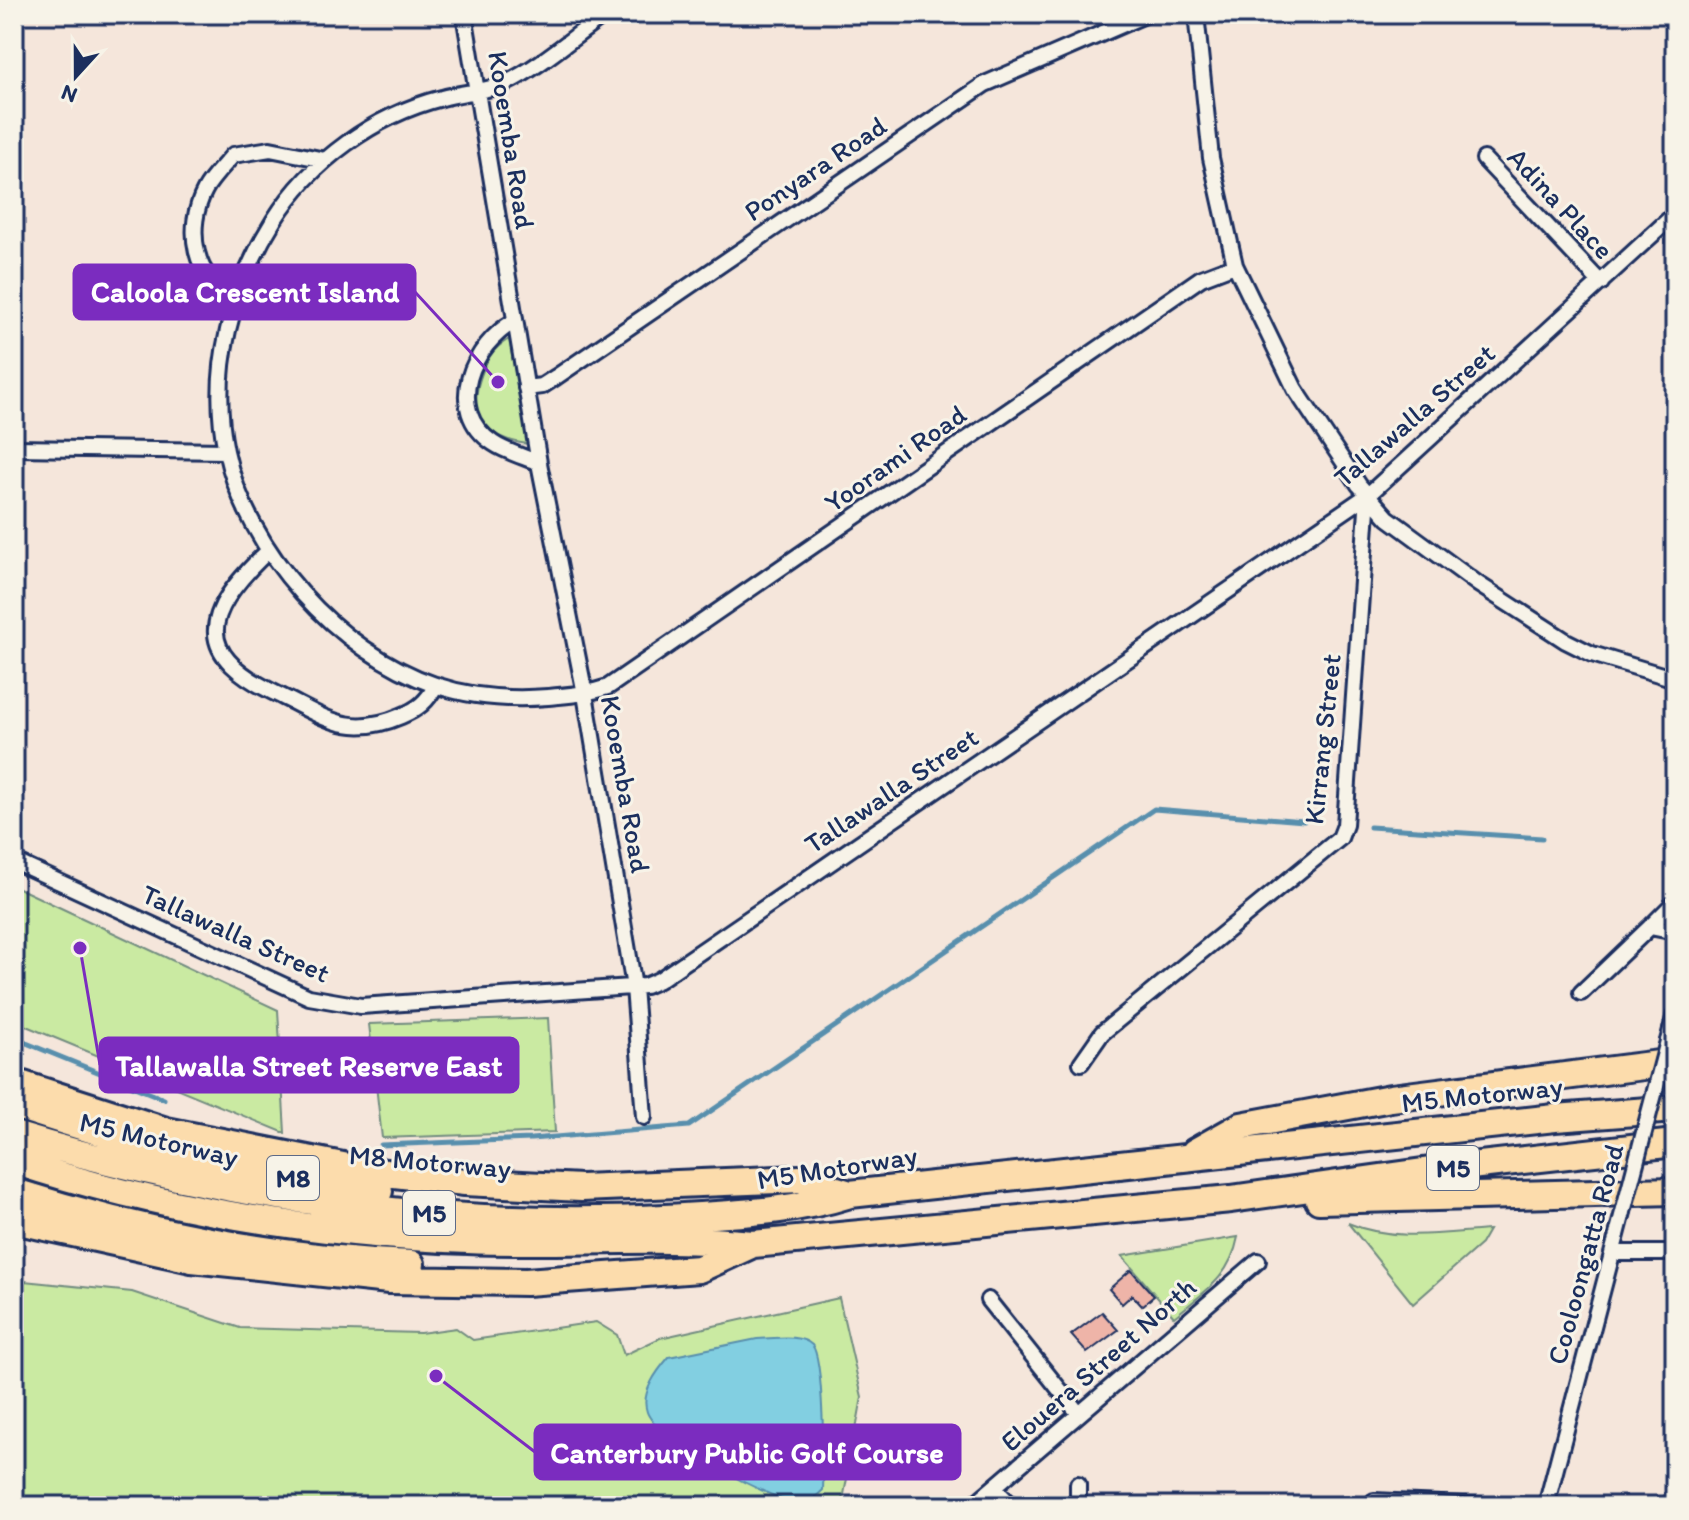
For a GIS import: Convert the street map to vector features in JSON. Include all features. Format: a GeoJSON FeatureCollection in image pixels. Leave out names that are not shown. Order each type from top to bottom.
{"type":"FeatureCollection","features":[{"type":"Feature","properties":{"kind":"highway"},"geometry":{"type":"LineString","coordinates":[[1185,1157],[1241,1126],[1672,1052]]}},
{"type":"Feature","properties":{"kind":"highway"},"geometry":{"type":"LineString","coordinates":[[14,1082],[166,1131],[368,1171],[465,1182],[581,1188],[800,1179],[850,1194]]}},
{"type":"Feature","properties":{"kind":"highway","name":"M8 Motorway"},"geometry":{"type":"LineString","coordinates":[[14,1105],[174,1153],[365,1189],[445,1198],[580,1204],[802,1190],[850,1194]]}},
{"type":"Feature","properties":{"kind":"highway","name":"M5 Motorway"},"geometry":{"type":"LineString","coordinates":[[14,1135],[110,1162],[234,1190],[487,1218],[554,1221],[717,1215],[807,1207],[850,1194],[1555,1118],[1675,1109]]}},
{"type":"Feature","properties":{"kind":"highway","name":"M5 Motorway"},"geometry":{"type":"LineString","coordinates":[[14,1161],[142,1195],[266,1220],[358,1232],[512,1242],[696,1239],[753,1244],[1231,1199],[1444,1169],[1675,1143]]}},
{"type":"Feature","properties":{"kind":"highway"},"geometry":{"type":"LineString","coordinates":[[1231,1199],[1362,1200],[1675,1191]]}},
{"type":"Feature","properties":{"kind":"highway"},"geometry":{"type":"LineString","coordinates":[[14,1192],[115,1219],[228,1242],[398,1263],[554,1266],[639,1262],[698,1258],[753,1244]]}},
{"type":"Feature","properties":{"kind":"highway"},"geometry":{"type":"LineString","coordinates":[[14,1220],[192,1259],[389,1280],[526,1282],[699,1269],[753,1244]]}},
{"type":"Feature","properties":{"kind":"street","name":"Kooemba Road"},"geometry":{"type":"LineString","coordinates":[[464,14],[539,463],[585,694],[634,987],[644,1117]]}},
{"type":"Feature","properties":{"kind":"street"},"geometry":{"type":"LineString","coordinates":[[585,694],[517,699],[436,685],[404,672],[360,645],[298,588],[267,552],[245,507],[226,451],[222,380],[226,336],[235,296],[275,217],[325,160],[402,112],[507,83],[606,14]]}},
{"type":"Feature","properties":{"kind":"street","name":"Ponyara Road"},"geometry":{"type":"LineString","coordinates":[[526,388],[542,386],[556,377],[985,84],[1147,14]]}},
{"type":"Feature","properties":{"kind":"street"},"geometry":{"type":"LineString","coordinates":[[1196,14],[1211,158],[1235,265],[1295,389],[1368,495],[1388,518],[1478,584],[1566,641],[1592,654],[1675,679]]}},
{"type":"Feature","properties":{"kind":"street"},"geometry":{"type":"LineString","coordinates":[[235,296],[220,291],[203,272],[192,233],[205,190],[233,155],[270,149],[325,160]]}},
{"type":"Feature","properties":{"kind":"street","name":"Adina Place"},"geometry":{"type":"LineString","coordinates":[[1484,159],[1601,283]]}},
{"type":"Feature","properties":{"kind":"street","name":"Tallawalla Street"},"geometry":{"type":"LineString","coordinates":[[14,861],[280,984],[335,1004],[361,1006],[634,987],[659,980],[1368,495],[1675,214]]}},
{"type":"Feature","properties":{"kind":"street","name":"Yoorami Road"},"geometry":{"type":"LineString","coordinates":[[585,694],[608,687],[1201,278],[1235,265]]}},
{"type":"Feature","properties":{"kind":"street"},"geometry":{"type":"LineString","coordinates":[[515,321],[496,332],[477,356],[466,389],[469,415],[492,443],[539,463]]}},
{"type":"Feature","properties":{"kind":"street"},"geometry":{"type":"LineString","coordinates":[[14,448],[226,451]]}},
{"type":"Feature","properties":{"kind":"street","name":"Kirrang Street"},"geometry":{"type":"LineString","coordinates":[[1081,1063],[1102,1033],[1340,838],[1345,825],[1368,495]]}},
{"type":"Feature","properties":{"kind":"street"},"geometry":{"type":"LineString","coordinates":[[267,552],[224,597],[218,615],[215,638],[225,662],[247,681],[341,725],[363,728],[411,712],[428,701],[436,685]]}},
{"type":"Feature","properties":{"kind":"street"},"geometry":{"type":"LineString","coordinates":[[1581,993],[1675,902]]}},
{"type":"Feature","properties":{"kind":"street"},"geometry":{"type":"LineString","coordinates":[[1650,927],[1675,932]]}},
{"type":"Feature","properties":{"kind":"street","name":"Cooloongatta Road"},"geometry":{"type":"LineString","coordinates":[[1546,1506],[1623,1212],[1672,1052],[1675,1014]]}},
{"type":"Feature","properties":{"kind":"street"},"geometry":{"type":"LineString","coordinates":[[1613,1253],[1675,1253]]}},
{"type":"Feature","properties":{"kind":"street","name":"Elouera Street North"},"geometry":{"type":"LineString","coordinates":[[972,1506],[1258,1261]]}},
{"type":"Feature","properties":{"kind":"street"},"geometry":{"type":"LineString","coordinates":[[988,1300],[1079,1414]]}},
{"type":"Feature","properties":{"kind":"street"},"geometry":{"type":"LineString","coordinates":[[1078,1484],[1078,1506]]}},
{"type":"Feature","properties":{"kind":"street"},"geometry":{"type":"LineString","coordinates":[[994,1488],[1012,1506]]}},
{"type":"Feature","properties":{"kind":"street"},"geometry":{"type":"LineString","coordinates":[[1374,1501],[1485,1506]]}},
{"type":"Feature","properties":{"kind":"green space"},"geometry":{"type":"Polygon","coordinates":[[[509,339],[528,444],[492,432],[479,416],[477,405],[480,379],[487,361],[509,339]]]}},
{"type":"Feature","properties":{"kind":"green space"},"geometry":{"type":"Polygon","coordinates":[[[14,886],[278,1010],[285,1133],[14,1021],[14,886]]]}},
{"type":"Feature","properties":{"kind":"green space"},"geometry":{"type":"Polygon","coordinates":[[[548,1018],[555,1132],[382,1138],[369,1024],[548,1018]]]}},
{"type":"Feature","properties":{"kind":"green space"},"geometry":{"type":"Polygon","coordinates":[[[1348,1223],[1382,1233],[1400,1234],[1489,1230],[1481,1244],[1413,1304],[1348,1223]]]}},
{"type":"Feature","properties":{"kind":"green space"},"geometry":{"type":"Polygon","coordinates":[[[1238,1237],[1222,1274],[1174,1317],[1122,1256],[1238,1237]]]}},
{"type":"Feature","properties":{"kind":"green space"},"geometry":{"type":"Polygon","coordinates":[[[14,1280],[132,1292],[240,1328],[420,1333],[456,1328],[473,1340],[596,1322],[617,1335],[624,1355],[660,1338],[839,1298],[862,1397],[843,1500],[847,1506],[14,1506],[14,1280]]]}},
{"type":"Feature","properties":{"kind":"water"},"geometry":{"type":"Polygon","coordinates":[[[757,1339],[800,1339],[812,1345],[816,1354],[822,1414],[823,1490],[806,1506],[770,1494],[719,1469],[672,1438],[655,1424],[647,1412],[648,1390],[669,1357],[757,1339]]]}},
{"type":"Feature","properties":{"kind":"building"},"geometry":{"type":"Polygon","coordinates":[[[1131,1270],[1154,1296],[1142,1306],[1132,1295],[1122,1304],[1109,1289],[1131,1270]]]}},
{"type":"Feature","properties":{"kind":"building"},"geometry":{"type":"Polygon","coordinates":[[[1102,1312],[1118,1330],[1087,1353],[1071,1335],[1102,1312]]]}},
{"type":"Feature","properties":{"kind":"waterway"},"geometry":{"type":"LineString","coordinates":[[381,1145],[531,1139],[689,1126],[1154,809],[1304,821]]}},
{"type":"Feature","properties":{"kind":"waterway"},"geometry":{"type":"LineString","coordinates":[[1370,827],[1542,838]]}},
{"type":"Feature","properties":{"kind":"waterway"},"geometry":{"type":"LineString","coordinates":[[14,1038],[164,1099]]}},
{"type":"Feature","properties":{"kind":"place","name":"Caloola Crescent Island"},"geometry":{"type":"Point","coordinates":[498,382]}},
{"type":"Feature","properties":{"kind":"place","name":"Tallawalla Street Reserve East"},"geometry":{"type":"Point","coordinates":[80,948]}},
{"type":"Feature","properties":{"kind":"place","name":"Canterbury Public Golf Course"},"geometry":{"type":"Point","coordinates":[436,1376]}}]}
